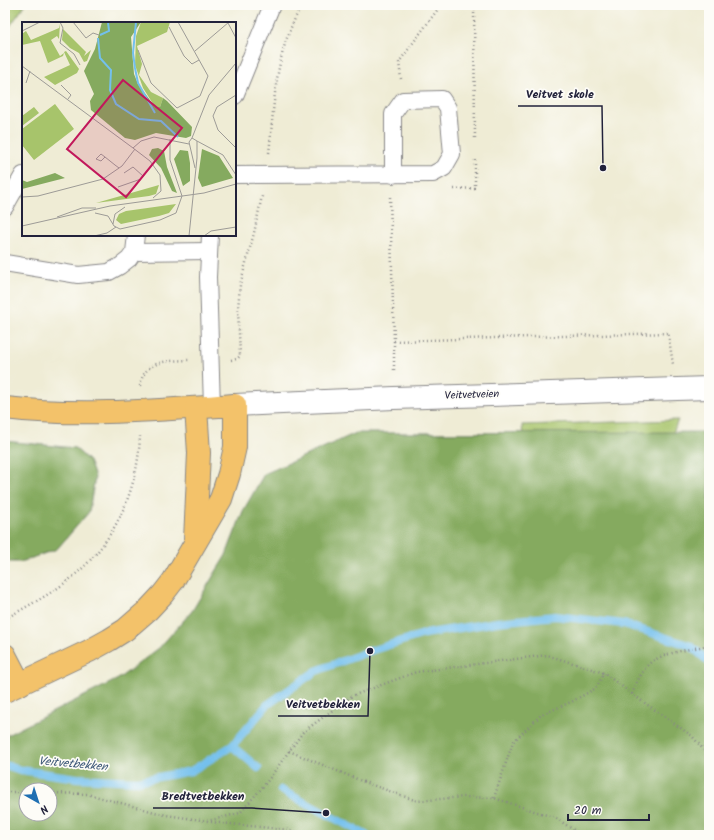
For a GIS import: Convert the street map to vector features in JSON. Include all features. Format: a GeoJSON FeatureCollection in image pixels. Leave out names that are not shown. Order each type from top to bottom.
{"type":"FeatureCollection","features":[{"type":"Feature","properties":{"kind":"highway"},"geometry":{"type":"LineString","coordinates":[[5,408],[73,413],[235,405],[235,447],[221,500],[184,564],[170,585],[148,610],[125,630],[89,651],[13,687],[5,655]]}},
{"type":"Feature","properties":{"kind":"highway"},"geometry":{"type":"LineString","coordinates":[[195,543],[199,453],[204,407]]}},
{"type":"Feature","properties":{"kind":"street","name":"Veitvetveien"},"geometry":{"type":"LineString","coordinates":[[235,405],[709,388]]}},
{"type":"Feature","properties":{"kind":"lane"},"geometry":{"type":"LineString","coordinates":[[236,94],[272,5]]}},
{"type":"Feature","properties":{"kind":"lane"},"geometry":{"type":"LineString","coordinates":[[236,175],[433,174],[444,168],[452,154],[448,108],[442,99],[404,100],[393,114],[393,174]]}},
{"type":"Feature","properties":{"kind":"lane"},"geometry":{"type":"LineString","coordinates":[[5,207],[22,177]]}},
{"type":"Feature","properties":{"kind":"lane"},"geometry":{"type":"LineString","coordinates":[[5,264],[78,275],[109,272],[129,259],[134,252],[136,236]]}},
{"type":"Feature","properties":{"kind":"lane"},"geometry":{"type":"LineString","coordinates":[[204,407],[210,236]]}},
{"type":"Feature","properties":{"kind":"lane"},"geometry":{"type":"LineString","coordinates":[[134,252],[209,251]]}},
{"type":"Feature","properties":{"kind":"path"},"geometry":{"type":"LineString","coordinates":[[404,100],[399,62],[441,5]]}},
{"type":"Feature","properties":{"kind":"path"},"geometry":{"type":"LineString","coordinates":[[474,5],[475,148]]}},
{"type":"Feature","properties":{"kind":"path"},"geometry":{"type":"LineString","coordinates":[[452,189],[475,188],[475,156]]}},
{"type":"Feature","properties":{"kind":"path"},"geometry":{"type":"LineString","coordinates":[[390,192],[394,376]]}},
{"type":"Feature","properties":{"kind":"path"},"geometry":{"type":"LineString","coordinates":[[394,341],[668,334],[673,364]]}},
{"type":"Feature","properties":{"kind":"path"},"geometry":{"type":"LineString","coordinates":[[139,389],[144,373],[152,366],[161,362],[190,360]]}},
{"type":"Feature","properties":{"kind":"path"},"geometry":{"type":"LineString","coordinates":[[5,619],[47,596],[71,579],[90,560],[110,534],[123,510],[133,482],[139,453],[140,430]]}},
{"type":"Feature","properties":{"kind":"path"},"geometry":{"type":"LineString","coordinates":[[632,694],[647,666],[657,657],[708,646]]}},
{"type":"Feature","properties":{"kind":"path"},"geometry":{"type":"LineString","coordinates":[[208,821],[240,813],[266,783],[303,732],[352,696],[416,672],[547,654],[604,673],[692,736],[709,756]]}},
{"type":"Feature","properties":{"kind":"path"},"geometry":{"type":"LineString","coordinates":[[494,798],[513,742],[540,715],[573,701],[596,688],[604,673]]}},
{"type":"Feature","properties":{"kind":"path"},"geometry":{"type":"LineString","coordinates":[[288,751],[364,782],[417,801],[464,797],[494,798],[556,818],[581,835]]}},
{"type":"Feature","properties":{"kind":"path"},"geometry":{"type":"LineString","coordinates":[[5,792],[18,792]]}},
{"type":"Feature","properties":{"kind":"path"},"geometry":{"type":"LineString","coordinates":[[58,793],[87,794],[166,814],[208,821],[289,830],[308,835]]}},
{"type":"Feature","properties":{"kind":"green space"},"geometry":{"type":"Polygon","coordinates":[[[5,5],[25,5],[5,33],[5,5]]]}},
{"type":"Feature","properties":{"kind":"green space"},"geometry":{"type":"Polygon","coordinates":[[[678,420],[670,441],[525,465],[522,425],[678,420]]]}},
{"type":"Feature","properties":{"kind":"green space"},"geometry":{"type":"Polygon","coordinates":[[[709,432],[709,835],[329,835],[313,833],[311,835],[5,835],[5,736],[118,679],[159,648],[192,611],[226,555],[243,511],[264,474],[356,433],[709,432]]]}},
{"type":"Feature","properties":{"kind":"green space"},"geometry":{"type":"Polygon","coordinates":[[[5,441],[75,448],[89,461],[95,477],[89,512],[57,549],[21,562],[5,562],[5,441]]]}},
{"type":"Feature","properties":{"kind":"waterway","name":"Veitvetbekken"},"geometry":{"type":"LineString","coordinates":[[5,765],[20,770],[77,778],[137,781],[191,771],[232,746],[267,705],[316,671],[370,651],[424,634],[497,622],[555,616],[624,624],[691,646],[709,662]]}},
{"type":"Feature","properties":{"kind":"waterway"},"geometry":{"type":"LineString","coordinates":[[232,746],[258,768]]}},
{"type":"Feature","properties":{"kind":"waterway"},"geometry":{"type":"LineString","coordinates":[[281,790],[366,835]]}},
{"type":"Feature","properties":{"kind":"place","name":"Veitvet skole"},"geometry":{"type":"Point","coordinates":[603,168]}},
{"type":"Feature","properties":{"kind":"place","name":"Veitvetbekken"},"geometry":{"type":"Point","coordinates":[370,651]}},
{"type":"Feature","properties":{"kind":"place","name":"Bredtvetbekken"},"geometry":{"type":"Point","coordinates":[326,813]}}]}
